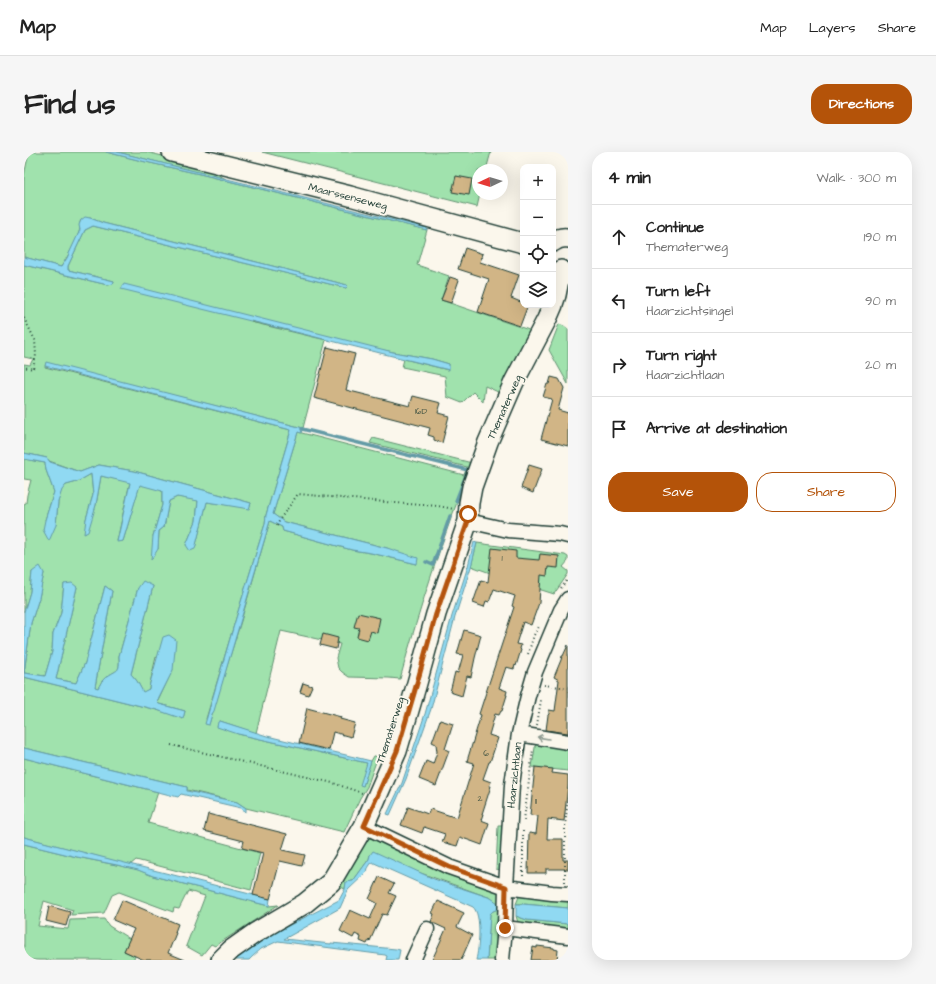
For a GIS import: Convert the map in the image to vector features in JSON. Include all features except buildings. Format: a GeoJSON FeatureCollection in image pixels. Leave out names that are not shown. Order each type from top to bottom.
{"type":"FeatureCollection","features":[{"type":"Feature","properties":{"kind":"street","name":"Maarssenseweg"},"geometry":{"type":"LineString","coordinates":[[172,152],[350,196],[520,242]]}},
{"type":"Feature","properties":{"kind":"street"},"geometry":{"type":"LineString","coordinates":[[556,240],[563,237],[568,238]]}},
{"type":"Feature","properties":{"kind":"street","name":"Thematerweg"},"geometry":{"type":"LineString","coordinates":[[556,294],[561,269]]}},
{"type":"Feature","properties":{"kind":"street","name":"Thematerweg"},"geometry":{"type":"LineString","coordinates":[[221,960],[231,950],[255,933],[304,904],[331,882],[364,826],[397,751],[436,614],[468,517],[472,487],[488,442],[514,382],[551,308]]}},
{"type":"Feature","properties":{"kind":"street"},"geometry":{"type":"LineString","coordinates":[[468,517],[508,530],[568,536]]}},
{"type":"Feature","properties":{"kind":"street","name":"Haarzichtlaan"},"geometry":{"type":"LineString","coordinates":[[502,960],[512,785],[519,734],[534,672],[560,610],[568,599]]}},
{"type":"Feature","properties":{"kind":"street"},"geometry":{"type":"LineString","coordinates":[[519,734],[568,742]]}},
{"type":"Feature","properties":{"kind":"street"},"geometry":{"type":"LineString","coordinates":[[364,826],[449,867],[506,887],[566,894]]}},
{"type":"Feature","properties":{"kind":"street"},"geometry":{"type":"LineString","coordinates":[[505,928],[568,936]]}},
{"type":"Feature","properties":{"kind":"street"},"geometry":{"type":"LineString","coordinates":[[414,960],[427,929]]}},
{"type":"Feature","properties":{"kind":"path"},"geometry":{"type":"LineString","coordinates":[[24,318],[35,340],[36,355],[33,369],[24,367]]}},
{"type":"Feature","properties":{"kind":"path"},"geometry":{"type":"LineString","coordinates":[[277,526],[280,519],[298,494],[438,506],[458,510],[468,517]]}},
{"type":"Feature","properties":{"kind":"path"},"geometry":{"type":"LineString","coordinates":[[531,683],[568,688]]}},
{"type":"Feature","properties":{"kind":"path"},"geometry":{"type":"LineString","coordinates":[[524,822],[534,736],[542,700]]}},
{"type":"Feature","properties":{"kind":"path"},"geometry":{"type":"LineString","coordinates":[[171,745],[333,783],[367,794]]}},
{"type":"Feature","properties":{"kind":"path"},"geometry":{"type":"LineString","coordinates":[[566,894],[565,827],[568,799]]}},
{"type":"Feature","properties":{"kind":"path"},"geometry":{"type":"LineString","coordinates":[[523,830],[523,889]]}},
{"type":"Feature","properties":{"kind":"green space"},"geometry":{"type":"Polygon","coordinates":[[[29,152],[106,152],[427,230],[417,265],[449,276],[441,300],[532,331],[540,308],[545,312],[497,406],[494,404],[498,392],[485,386],[483,402],[473,392],[462,403],[447,397],[445,376],[402,367],[404,359],[448,370],[449,364],[432,359],[251,322],[326,340],[303,428],[46,363],[45,367],[291,430],[266,515],[265,524],[206,719],[209,724],[270,521],[282,527],[283,531],[352,550],[417,564],[387,548],[284,522],[273,514],[298,432],[464,475],[467,467],[370,443],[373,438],[472,463],[433,570],[400,679],[349,677],[338,668],[336,658],[340,644],[281,631],[256,733],[220,721],[238,734],[367,763],[363,786],[371,761],[374,756],[378,756],[367,787],[360,798],[344,832],[246,808],[237,802],[187,790],[187,787],[24,748],[24,677],[157,710],[183,718],[185,711],[157,703],[173,669],[156,657],[149,689],[143,693],[137,681],[131,674],[153,586],[138,588],[119,656],[119,666],[117,670],[102,681],[98,688],[95,687],[112,591],[105,586],[85,663],[76,683],[56,679],[77,587],[64,584],[61,613],[53,634],[52,652],[45,676],[24,673],[31,623],[39,598],[44,573],[32,572],[30,592],[24,612],[24,504],[26,503],[31,480],[24,479],[24,459],[45,463],[54,492],[45,520],[56,525],[58,502],[61,490],[66,485],[77,482],[91,474],[93,495],[86,519],[85,534],[96,505],[101,476],[130,482],[117,541],[123,541],[140,484],[162,490],[162,505],[153,536],[158,549],[159,531],[164,527],[169,501],[177,497],[198,500],[196,521],[186,545],[195,548],[207,502],[249,508],[251,503],[134,471],[99,465],[80,472],[49,461],[47,458],[24,453],[24,364],[30,365],[33,359],[24,357],[24,265],[108,285],[113,284],[114,281],[68,270],[68,266],[85,230],[93,226],[346,288],[348,286],[103,223],[90,218],[81,220],[80,230],[61,267],[24,257],[24,176],[29,152]]]}},
{"type":"Feature","properties":{"kind":"green space"},"geometry":{"type":"Polygon","coordinates":[[[117,152],[146,152],[200,165],[226,179],[117,152]]]}},
{"type":"Feature","properties":{"kind":"green space"},"geometry":{"type":"Polygon","coordinates":[[[262,152],[491,152],[488,164],[472,164],[472,200],[479,200],[477,207],[262,152]]]}},
{"type":"Feature","properties":{"kind":"green space"},"geometry":{"type":"Polygon","coordinates":[[[559,324],[568,329],[568,384],[549,350],[559,324]]]}},
{"type":"Feature","properties":{"kind":"green space"},"geometry":{"type":"Polygon","coordinates":[[[477,543],[565,555],[568,557],[568,561],[563,567],[568,571],[568,574],[554,594],[504,578],[471,566],[477,543]]]}},
{"type":"Feature","properties":{"kind":"green space"},"geometry":{"type":"Polygon","coordinates":[[[536,741],[568,746],[568,771],[532,767],[536,741]]]}},
{"type":"Feature","properties":{"kind":"green space"},"geometry":{"type":"Polygon","coordinates":[[[24,758],[158,792],[148,823],[260,853],[251,890],[136,860],[130,865],[24,837],[24,758]]]}},
{"type":"Feature","properties":{"kind":"green space"},"geometry":{"type":"Polygon","coordinates":[[[498,826],[503,826],[501,870],[496,869],[498,826]]]}},
{"type":"Feature","properties":{"kind":"green space"},"geometry":{"type":"Polygon","coordinates":[[[368,838],[378,839],[401,852],[446,872],[499,890],[500,900],[496,960],[487,960],[490,914],[498,909],[491,898],[370,855],[369,859],[353,881],[346,882],[345,889],[334,884],[368,838]]]}},
{"type":"Feature","properties":{"kind":"green space"},"geometry":{"type":"Polygon","coordinates":[[[24,844],[136,869],[153,876],[269,906],[278,905],[215,946],[211,944],[202,955],[186,946],[205,896],[188,891],[179,909],[174,908],[173,912],[119,892],[112,895],[104,913],[71,915],[73,910],[44,901],[38,926],[68,929],[70,920],[104,919],[109,926],[130,939],[124,951],[135,956],[133,960],[24,960],[24,844]]]}},
{"type":"Feature","properties":{"kind":"green space"},"geometry":{"type":"Polygon","coordinates":[[[520,894],[568,900],[568,908],[516,904],[520,894]]]}},
{"type":"Feature","properties":{"kind":"green space"},"geometry":{"type":"Polygon","coordinates":[[[516,916],[527,920],[568,924],[568,933],[519,926],[516,916]]]}},
{"type":"Feature","properties":{"kind":"water"},"geometry":{"type":"Polygon","coordinates":[[[106,152],[117,152],[427,228],[427,230],[204,175],[106,152]]]}},
{"type":"Feature","properties":{"kind":"water"},"geometry":{"type":"Polygon","coordinates":[[[85,217],[103,223],[348,286],[346,288],[93,226],[85,230],[68,266],[68,270],[114,281],[113,284],[108,285],[24,265],[24,257],[61,267],[67,258],[80,230],[79,225],[81,220],[85,217]]]}},
{"type":"Feature","properties":{"kind":"water"},"geometry":{"type":"Polygon","coordinates":[[[124,284],[393,352],[432,359],[449,364],[449,370],[121,289],[124,284]]]}},
{"type":"Feature","properties":{"kind":"water"},"geometry":{"type":"Polygon","coordinates":[[[46,362],[303,428],[301,433],[298,432],[273,514],[284,522],[387,548],[418,558],[417,564],[352,550],[283,531],[282,527],[270,521],[214,711],[209,725],[205,724],[265,524],[266,515],[291,430],[45,366],[46,362]]]}},
{"type":"Feature","properties":{"kind":"water"},"geometry":{"type":"Polygon","coordinates":[[[24,453],[47,458],[50,462],[80,472],[99,465],[134,471],[251,503],[249,509],[207,502],[195,549],[190,551],[186,545],[196,521],[198,501],[177,497],[169,501],[164,527],[159,531],[158,549],[151,560],[153,536],[162,505],[162,491],[140,485],[123,541],[117,542],[130,483],[101,476],[96,505],[88,532],[84,534],[86,519],[93,495],[91,474],[77,482],[66,485],[62,490],[58,502],[56,525],[49,541],[43,530],[54,492],[45,463],[24,459],[24,453]]]}},
{"type":"Feature","properties":{"kind":"water"},"geometry":{"type":"Polygon","coordinates":[[[474,542],[477,543],[471,567],[455,617],[431,709],[406,779],[390,815],[387,814],[402,783],[425,714],[474,542]]]}},
{"type":"Feature","properties":{"kind":"water"},"geometry":{"type":"Polygon","coordinates":[[[40,566],[44,573],[39,598],[31,623],[24,673],[24,612],[30,592],[32,572],[40,566]]]}},
{"type":"Feature","properties":{"kind":"water"},"geometry":{"type":"Polygon","coordinates":[[[143,581],[153,586],[131,674],[143,692],[149,689],[163,637],[169,635],[176,640],[173,670],[157,702],[159,704],[185,711],[183,719],[157,710],[24,677],[24,673],[45,676],[52,652],[53,634],[61,613],[64,584],[72,583],[77,587],[56,679],[76,683],[85,663],[105,586],[112,591],[95,687],[98,688],[102,681],[117,670],[119,666],[119,656],[138,588],[143,581]]]}},
{"type":"Feature","properties":{"kind":"water"},"geometry":{"type":"Polygon","coordinates":[[[220,721],[267,736],[371,761],[363,786],[360,785],[367,763],[238,734],[217,727],[218,722],[220,721]]]}},
{"type":"Feature","properties":{"kind":"water"},"geometry":{"type":"Polygon","coordinates":[[[24,748],[187,787],[187,791],[237,802],[246,808],[246,812],[241,808],[181,794],[178,797],[24,758],[24,748]]]}},
{"type":"Feature","properties":{"kind":"water"},"geometry":{"type":"Polygon","coordinates":[[[24,837],[270,899],[269,906],[153,876],[138,870],[24,844],[24,837]]]}},
{"type":"Feature","properties":{"kind":"water"},"geometry":{"type":"Polygon","coordinates":[[[373,851],[434,879],[491,898],[498,903],[498,909],[490,914],[487,960],[476,960],[479,940],[479,924],[476,911],[473,907],[372,862],[367,872],[348,890],[340,908],[284,939],[396,949],[400,950],[398,960],[386,960],[387,956],[385,955],[278,941],[261,949],[249,960],[235,960],[255,943],[339,900],[345,889],[346,882],[353,881],[373,851]]]}},
{"type":"Feature","properties":{"kind":"water"},"geometry":{"type":"Polygon","coordinates":[[[516,904],[568,908],[568,924],[527,920],[516,916],[516,904]]]}},
{"type":"Feature","properties":{"kind":"waterway"},"geometry":{"type":"LineString","coordinates":[[302,429],[468,470],[456,501]]}},
{"type":"Feature","properties":{"kind":"waterway"},"geometry":{"type":"LineString","coordinates":[[426,562],[433,565],[450,516]]}},
{"type":"Feature","properties":{"kind":"route"},"geometry":{"type":"LineString","coordinates":[[468,514],[468,521],[436,614],[397,751],[364,826],[449,867],[506,887],[505,928]]}}]}
